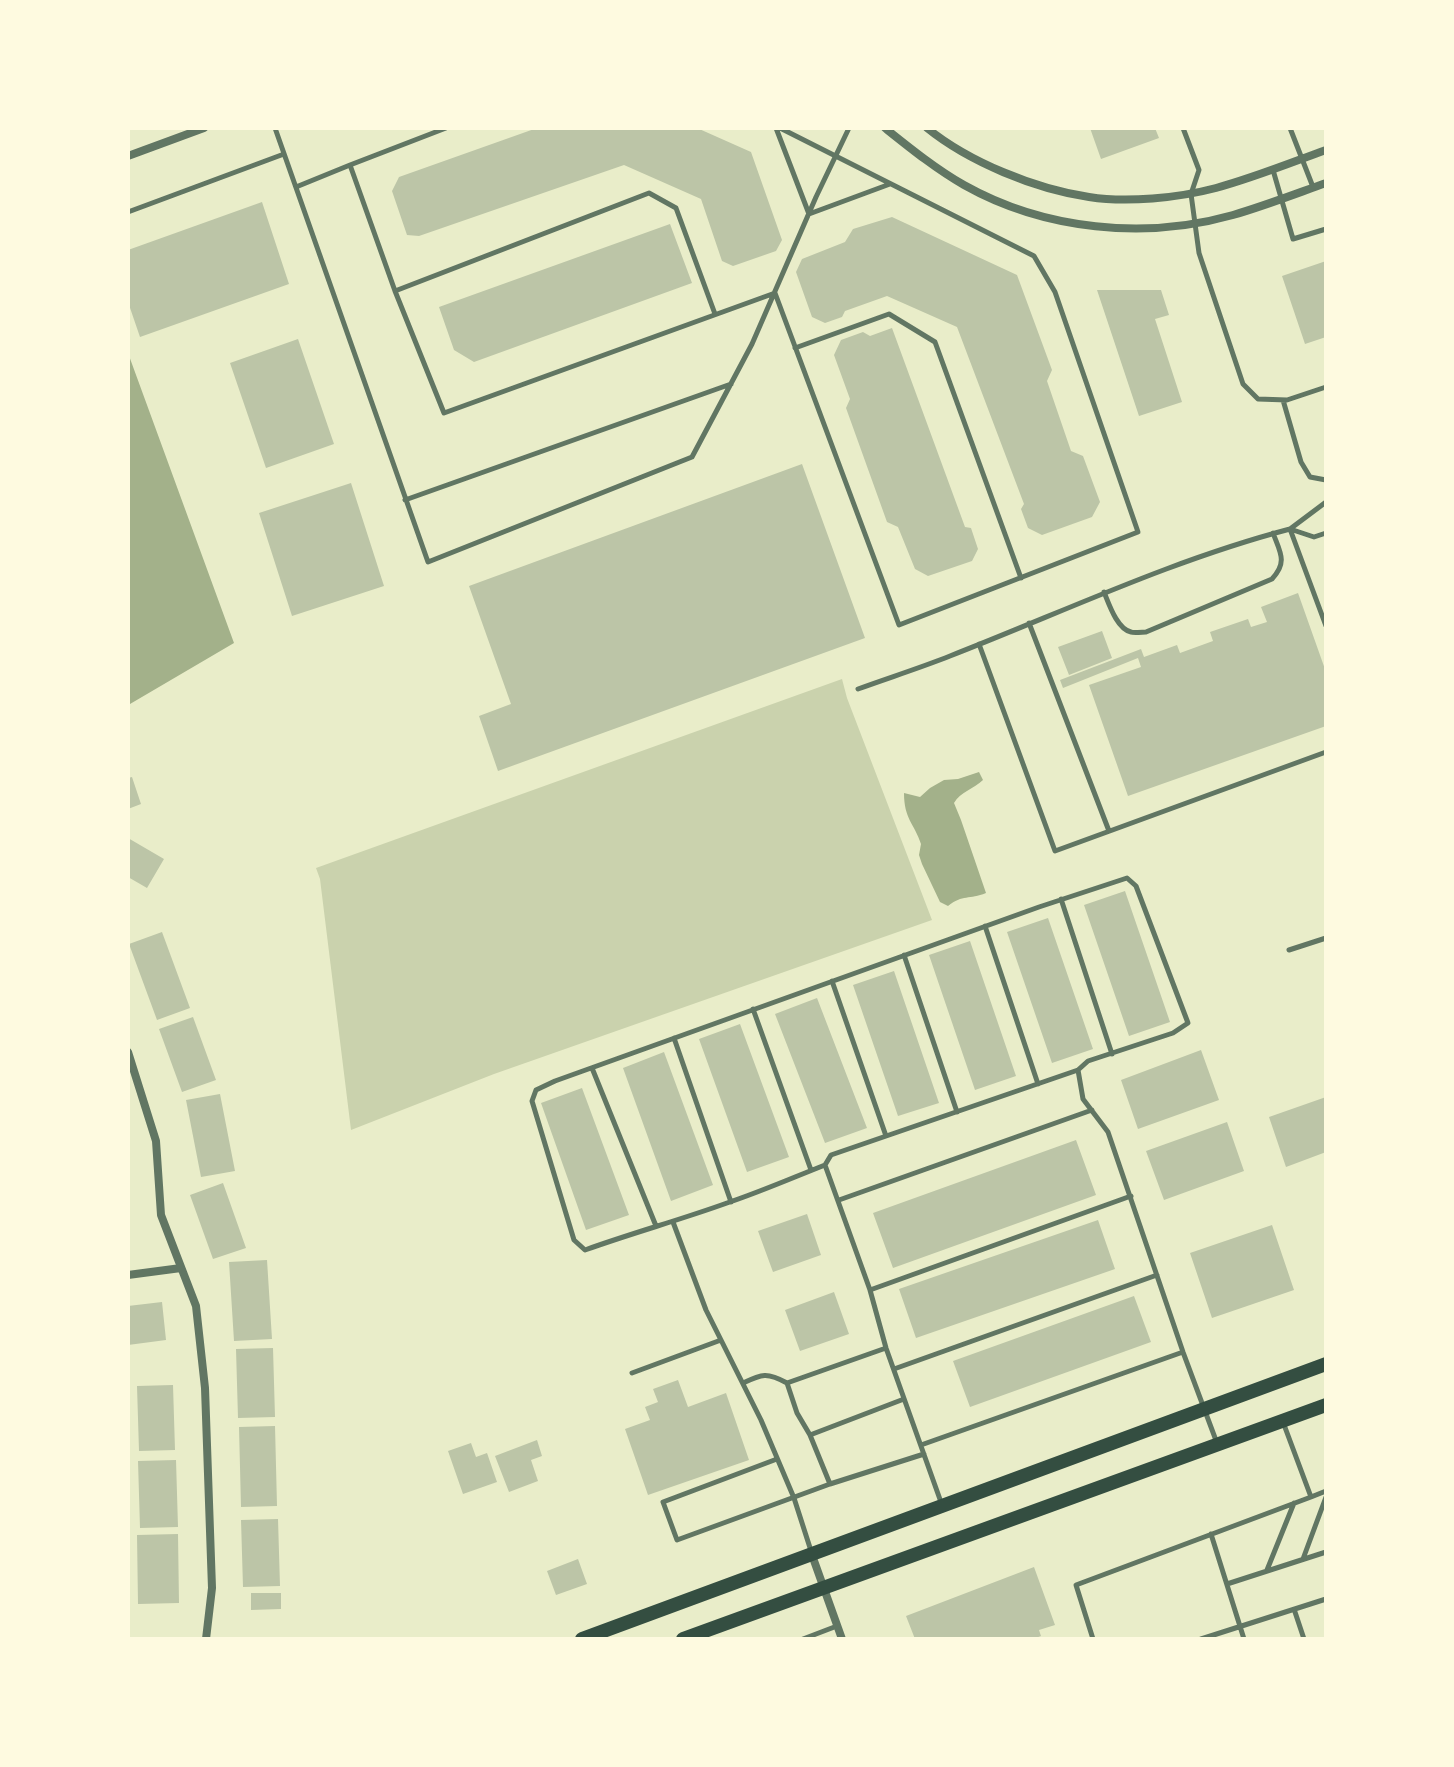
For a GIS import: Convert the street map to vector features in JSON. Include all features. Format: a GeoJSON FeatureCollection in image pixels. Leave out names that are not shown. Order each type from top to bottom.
{"type":"FeatureCollection","features":[{"type":"Feature","properties":{"kind":"main road"},"geometry":{"type":"LineString","coordinates":[[582,1639],[1326,1364]]}},
{"type":"Feature","properties":{"kind":"main road"},"geometry":{"type":"LineString","coordinates":[[683,1639],[706,1635],[825,1588],[1326,1405]]}},
{"type":"Feature","properties":{"kind":"street"},"geometry":{"type":"LineString","coordinates":[[128,156],[204,128]]}},
{"type":"Feature","properties":{"kind":"street"},"geometry":{"type":"LineString","coordinates":[[885,128],[929,163],[1000,203],[1102,227],[1142,229],[1231,216],[1326,183]]}},
{"type":"Feature","properties":{"kind":"street"},"geometry":{"type":"LineString","coordinates":[[927,128],[1001,173],[1089,197],[1133,200],[1217,188],[1326,150]]}},
{"type":"Feature","properties":{"kind":"street"},"geometry":{"type":"LineString","coordinates":[[128,1052],[156,1141],[161,1215],[196,1306],[205,1388],[212,1588],[206,1639]]}},
{"type":"Feature","properties":{"kind":"street"},"geometry":{"type":"LineString","coordinates":[[128,1275],[181,1268]]}},
{"type":"Feature","properties":{"kind":"street"},"geometry":{"type":"LineString","coordinates":[[812,1555],[842,1639]]}},
{"type":"Feature","properties":{"kind":"lane"},"geometry":{"type":"LineString","coordinates":[[275,128],[428,562],[692,457],[752,344],[849,128]]}},
{"type":"Feature","properties":{"kind":"lane"},"geometry":{"type":"LineString","coordinates":[[296,187],[446,128]]}},
{"type":"Feature","properties":{"kind":"lane"},"geometry":{"type":"LineString","coordinates":[[775,293],[899,625],[1138,532],[1055,292],[1034,256],[778,128]]}},
{"type":"Feature","properties":{"kind":"lane"},"geometry":{"type":"LineString","coordinates":[[778,128],[809,214]]}},
{"type":"Feature","properties":{"kind":"lane"},"geometry":{"type":"LineString","coordinates":[[1183,128],[1199,170],[1191,194],[1199,253],[1243,384],[1258,399],[1283,400],[1326,387]]}},
{"type":"Feature","properties":{"kind":"lane"},"geometry":{"type":"LineString","coordinates":[[1290,128],[1314,188]]}},
{"type":"Feature","properties":{"kind":"lane"},"geometry":{"type":"LineString","coordinates":[[128,212],[284,154]]}},
{"type":"Feature","properties":{"kind":"lane"},"geometry":{"type":"LineString","coordinates":[[350,165],[395,291],[444,413],[775,293]]}},
{"type":"Feature","properties":{"kind":"lane"},"geometry":{"type":"LineString","coordinates":[[1272,169],[1293,239],[1326,229]]}},
{"type":"Feature","properties":{"kind":"lane"},"geometry":{"type":"LineString","coordinates":[[809,214],[891,184]]}},
{"type":"Feature","properties":{"kind":"lane"},"geometry":{"type":"LineString","coordinates":[[395,291],[649,193],[676,208],[715,314]]}},
{"type":"Feature","properties":{"kind":"lane"},"geometry":{"type":"LineString","coordinates":[[795,348],[889,314],[935,342],[1021,578]]}},
{"type":"Feature","properties":{"kind":"lane"},"geometry":{"type":"LineString","coordinates":[[405,500],[731,384]]}},
{"type":"Feature","properties":{"kind":"lane"},"geometry":{"type":"LineString","coordinates":[[1283,400],[1301,462],[1310,477],[1326,480]]}},
{"type":"Feature","properties":{"kind":"lane"},"geometry":{"type":"LineString","coordinates":[[858,689],[949,657],[1104,592],[1250,539],[1290,529],[1326,502]]}},
{"type":"Feature","properties":{"kind":"lane"},"geometry":{"type":"LineString","coordinates":[[1290,529],[1314,537],[1326,533]]}},
{"type":"Feature","properties":{"kind":"lane"},"geometry":{"type":"LineString","coordinates":[[1290,529],[1326,626]]}},
{"type":"Feature","properties":{"kind":"lane"},"geometry":{"type":"LineString","coordinates":[[1104,592],[1124,629],[1132,633],[1146,632],[1272,579],[1280,570],[1282,559],[1273,533]]}},
{"type":"Feature","properties":{"kind":"lane"},"geometry":{"type":"LineString","coordinates":[[1029,623],[1109,831]]}},
{"type":"Feature","properties":{"kind":"lane"},"geometry":{"type":"LineString","coordinates":[[979,644],[1055,851],[1326,752]]}},
{"type":"Feature","properties":{"kind":"lane"},"geometry":{"type":"LineString","coordinates":[[1127,878],[1136,886],[1188,1023],[1173,1033],[1088,1061],[1078,1070],[831,1155],[825,1165],[731,1202],[632,1232],[585,1250],[574,1240],[532,1101],[536,1090],[985,926],[1127,878]]}},
{"type":"Feature","properties":{"kind":"lane"},"geometry":{"type":"LineString","coordinates":[[1061,899],[1112,1054]]}},
{"type":"Feature","properties":{"kind":"lane"},"geometry":{"type":"LineString","coordinates":[[985,926],[1038,1084]]}},
{"type":"Feature","properties":{"kind":"lane"},"geometry":{"type":"LineString","coordinates":[[1289,950],[1326,938]]}},
{"type":"Feature","properties":{"kind":"lane"},"geometry":{"type":"LineString","coordinates":[[904,955],[957,1112]]}},
{"type":"Feature","properties":{"kind":"lane"},"geometry":{"type":"LineString","coordinates":[[832,981],[886,1136]]}},
{"type":"Feature","properties":{"kind":"lane"},"geometry":{"type":"LineString","coordinates":[[753,1009],[811,1170]]}},
{"type":"Feature","properties":{"kind":"lane"},"geometry":{"type":"LineString","coordinates":[[674,1038],[731,1202]]}},
{"type":"Feature","properties":{"kind":"lane"},"geometry":{"type":"LineString","coordinates":[[592,1067],[656,1226]]}},
{"type":"Feature","properties":{"kind":"lane"},"geometry":{"type":"LineString","coordinates":[[1078,1070],[1083,1099],[1108,1132],[1217,1445]]}},
{"type":"Feature","properties":{"kind":"lane"},"geometry":{"type":"LineString","coordinates":[[839,1200],[1092,1110]]}},
{"type":"Feature","properties":{"kind":"lane"},"geometry":{"type":"LineString","coordinates":[[825,1165],[942,1506]]}},
{"type":"Feature","properties":{"kind":"lane"},"geometry":{"type":"LineString","coordinates":[[870,1290],[1131,1196]]}},
{"type":"Feature","properties":{"kind":"lane"},"geometry":{"type":"LineString","coordinates":[[673,1222],[706,1310],[743,1383],[794,1498],[812,1555]]}},
{"type":"Feature","properties":{"kind":"lane"},"geometry":{"type":"LineString","coordinates":[[894,1369],[1157,1275]]}},
{"type":"Feature","properties":{"kind":"lane"},"geometry":{"type":"LineString","coordinates":[[632,1373],[721,1340]]}},
{"type":"Feature","properties":{"kind":"lane"},"geometry":{"type":"LineString","coordinates":[[787,1383],[886,1348]]}},
{"type":"Feature","properties":{"kind":"lane"},"geometry":{"type":"LineString","coordinates":[[921,1445],[1183,1352]]}},
{"type":"Feature","properties":{"kind":"lane"},"geometry":{"type":"LineString","coordinates":[[743,1383],[760,1375],[773,1375],[787,1383],[797,1413],[810,1435],[830,1484]]}},
{"type":"Feature","properties":{"kind":"lane"},"geometry":{"type":"LineString","coordinates":[[810,1435],[904,1399]]}},
{"type":"Feature","properties":{"kind":"lane"},"geometry":{"type":"LineString","coordinates":[[1283,1421],[1311,1497]]}},
{"type":"Feature","properties":{"kind":"lane"},"geometry":{"type":"LineString","coordinates":[[777,1459],[663,1502],[677,1540],[830,1484],[924,1454]]}},
{"type":"Feature","properties":{"kind":"lane"},"geometry":{"type":"LineString","coordinates":[[1093,1639],[1076,1585],[1294,1503],[1326,1494]]}},
{"type":"Feature","properties":{"kind":"lane"},"geometry":{"type":"LineString","coordinates":[[1303,1560],[1326,1494]]}},
{"type":"Feature","properties":{"kind":"lane"},"geometry":{"type":"LineString","coordinates":[[1267,1571],[1294,1503]]}},
{"type":"Feature","properties":{"kind":"lane"},"geometry":{"type":"LineString","coordinates":[[1211,1534],[1244,1639]]}},
{"type":"Feature","properties":{"kind":"lane"},"geometry":{"type":"LineString","coordinates":[[1227,1584],[1326,1552]]}},
{"type":"Feature","properties":{"kind":"lane"},"geometry":{"type":"LineString","coordinates":[[1201,1639],[1326,1599]]}},
{"type":"Feature","properties":{"kind":"lane"},"geometry":{"type":"LineString","coordinates":[[1294,1609],[1304,1639]]}},
{"type":"Feature","properties":{"kind":"lane"},"geometry":{"type":"LineString","coordinates":[[803,1639],[837,1626]]}},
{"type":"Feature","properties":{"kind":"shaded area"},"geometry":{"type":"Polygon","coordinates":[[[128,353],[234,643],[130,704],[128,699],[128,353]]]}},
{"type":"Feature","properties":{"kind":"shaded area"},"geometry":{"type":"Polygon","coordinates":[[[842,679],[932,920],[494,1074],[351,1130],[320,879],[316,868],[842,679]]]}},
{"type":"Feature","properties":{"kind":"shaded area"},"geometry":{"type":"Polygon","coordinates":[[[979,772],[983,780],[954,803],[986,893],[958,900],[948,906],[940,902],[922,864],[919,855],[921,844],[908,815],[904,793],[920,797],[944,780],[979,772]]]}},
{"type":"Feature","properties":{"kind":"building"},"geometry":{"type":"Polygon","coordinates":[[[537,128],[697,128],[751,152],[782,240],[776,251],[733,266],[722,261],[701,199],[624,165],[419,236],[407,235],[392,191],[399,177],[537,128]]]}},
{"type":"Feature","properties":{"kind":"building"},"geometry":{"type":"Polygon","coordinates":[[[1090,128],[1155,128],[1159,138],[1101,159],[1090,128]]]}},
{"type":"Feature","properties":{"kind":"building"},"geometry":{"type":"Polygon","coordinates":[[[262,202],[289,284],[140,337],[128,302],[128,250],[262,202]]]}},
{"type":"Feature","properties":{"kind":"building"},"geometry":{"type":"Polygon","coordinates":[[[892,217],[1017,275],[1052,370],[1047,381],[1071,451],[1083,456],[1100,502],[1092,517],[1042,535],[1028,528],[1021,509],[1024,504],[957,327],[887,296],[845,311],[842,317],[825,323],[812,317],[796,272],[802,259],[845,242],[853,229],[892,217]]]}},
{"type":"Feature","properties":{"kind":"building"},"geometry":{"type":"Polygon","coordinates":[[[670,224],[692,283],[474,362],[454,350],[439,307],[670,224]]]}},
{"type":"Feature","properties":{"kind":"building"},"geometry":{"type":"Polygon","coordinates":[[[1326,261],[1326,337],[1305,344],[1282,276],[1326,261]]]}},
{"type":"Feature","properties":{"kind":"building"},"geometry":{"type":"Polygon","coordinates":[[[1097,290],[1161,290],[1169,315],[1155,319],[1182,402],[1139,416],[1097,290]]]}},
{"type":"Feature","properties":{"kind":"building"},"geometry":{"type":"Polygon","coordinates":[[[892,328],[965,527],[971,528],[978,549],[972,561],[928,576],[915,569],[898,527],[887,522],[846,408],[850,399],[834,355],[841,340],[863,332],[870,336],[892,328]]]}},
{"type":"Feature","properties":{"kind":"building"},"geometry":{"type":"Polygon","coordinates":[[[298,339],[334,444],[266,468],[230,363],[298,339]]]}},
{"type":"Feature","properties":{"kind":"building"},"geometry":{"type":"Polygon","coordinates":[[[802,464],[865,638],[498,771],[479,716],[511,704],[469,586],[802,464]]]}},
{"type":"Feature","properties":{"kind":"building"},"geometry":{"type":"Polygon","coordinates":[[[351,483],[384,586],[292,616],[259,513],[351,483]]]}},
{"type":"Feature","properties":{"kind":"building"},"geometry":{"type":"Polygon","coordinates":[[[1298,593],[1326,672],[1326,726],[1128,796],[1089,685],[1141,667],[1138,658],[1063,688],[1060,680],[1141,649],[1144,657],[1177,645],[1180,653],[1213,641],[1210,632],[1248,619],[1251,627],[1267,622],[1261,607],[1298,593]]]}},
{"type":"Feature","properties":{"kind":"building"},"geometry":{"type":"Polygon","coordinates":[[[1102,631],[1112,658],[1069,675],[1058,647],[1102,631]]]}},
{"type":"Feature","properties":{"kind":"building"},"geometry":{"type":"Polygon","coordinates":[[[132,777],[141,804],[128,809],[128,778],[132,777]]]}},
{"type":"Feature","properties":{"kind":"building"},"geometry":{"type":"Polygon","coordinates":[[[128,838],[164,859],[147,888],[128,877],[128,838]]]}},
{"type":"Feature","properties":{"kind":"building"},"geometry":{"type":"Polygon","coordinates":[[[1125,891],[1170,1022],[1129,1036],[1084,905],[1125,891]]]}},
{"type":"Feature","properties":{"kind":"building"},"geometry":{"type":"Polygon","coordinates":[[[1048,918],[1093,1049],[1052,1063],[1007,932],[1048,918]]]}},
{"type":"Feature","properties":{"kind":"building"},"geometry":{"type":"Polygon","coordinates":[[[162,932],[190,1008],[157,1020],[129,944],[162,932]]]}},
{"type":"Feature","properties":{"kind":"building"},"geometry":{"type":"Polygon","coordinates":[[[970,941],[1016,1076],[975,1090],[929,955],[970,941]]]}},
{"type":"Feature","properties":{"kind":"building"},"geometry":{"type":"Polygon","coordinates":[[[894,971],[939,1103],[898,1116],[853,985],[894,971]]]}},
{"type":"Feature","properties":{"kind":"building"},"geometry":{"type":"Polygon","coordinates":[[[817,998],[867,1128],[825,1143],[775,1014],[817,998]]]}},
{"type":"Feature","properties":{"kind":"building"},"geometry":{"type":"Polygon","coordinates":[[[193,1017],[216,1080],[182,1092],[159,1029],[193,1017]]]}},
{"type":"Feature","properties":{"kind":"building"},"geometry":{"type":"Polygon","coordinates":[[[740,1024],[789,1157],[747,1172],[699,1039],[740,1024]]]}},
{"type":"Feature","properties":{"kind":"building"},"geometry":{"type":"Polygon","coordinates":[[[1201,1050],[1219,1100],[1138,1129],[1121,1080],[1201,1050]]]}},
{"type":"Feature","properties":{"kind":"building"},"geometry":{"type":"Polygon","coordinates":[[[664,1052],[713,1185],[671,1201],[623,1068],[664,1052]]]}},
{"type":"Feature","properties":{"kind":"building"},"geometry":{"type":"Polygon","coordinates":[[[582,1088],[629,1215],[586,1230],[541,1103],[582,1088]]]}},
{"type":"Feature","properties":{"kind":"building"},"geometry":{"type":"Polygon","coordinates":[[[220,1094],[235,1171],[201,1177],[186,1100],[220,1094]]]}},
{"type":"Feature","properties":{"kind":"building"},"geometry":{"type":"Polygon","coordinates":[[[1326,1097],[1326,1152],[1286,1167],[1269,1117],[1326,1097]]]}},
{"type":"Feature","properties":{"kind":"building"},"geometry":{"type":"Polygon","coordinates":[[[1227,1122],[1244,1171],[1164,1200],[1146,1151],[1227,1122]]]}},
{"type":"Feature","properties":{"kind":"building"},"geometry":{"type":"Polygon","coordinates":[[[1076,1140],[1096,1195],[893,1268],[873,1213],[1076,1140]]]}},
{"type":"Feature","properties":{"kind":"building"},"geometry":{"type":"Polygon","coordinates":[[[223,1183],[246,1248],[213,1259],[190,1195],[223,1183]]]}},
{"type":"Feature","properties":{"kind":"building"},"geometry":{"type":"Polygon","coordinates":[[[807,1214],[821,1255],[773,1272],[758,1231],[807,1214]]]}},
{"type":"Feature","properties":{"kind":"building"},"geometry":{"type":"Polygon","coordinates":[[[1098,1220],[1115,1269],[916,1338],[899,1289],[1098,1220]]]}},
{"type":"Feature","properties":{"kind":"building"},"geometry":{"type":"Polygon","coordinates":[[[1272,1225],[1294,1290],[1212,1318],[1190,1253],[1272,1225]]]}},
{"type":"Feature","properties":{"kind":"building"},"geometry":{"type":"Polygon","coordinates":[[[267,1260],[272,1339],[234,1341],[229,1262],[267,1260]]]}},
{"type":"Feature","properties":{"kind":"building"},"geometry":{"type":"Polygon","coordinates":[[[834,1292],[849,1334],[800,1351],[785,1310],[834,1292]]]}},
{"type":"Feature","properties":{"kind":"building"},"geometry":{"type":"Polygon","coordinates":[[[1134,1296],[1151,1342],[970,1407],[953,1361],[1134,1296]]]}},
{"type":"Feature","properties":{"kind":"building"},"geometry":{"type":"Polygon","coordinates":[[[162,1302],[166,1340],[128,1345],[128,1306],[162,1302]]]}},
{"type":"Feature","properties":{"kind":"building"},"geometry":{"type":"Polygon","coordinates":[[[273,1348],[275,1417],[238,1418],[236,1349],[273,1348]]]}},
{"type":"Feature","properties":{"kind":"building"},"geometry":{"type":"Polygon","coordinates":[[[678,1380],[688,1407],[726,1393],[749,1460],[648,1495],[625,1429],[650,1420],[645,1407],[658,1402],[653,1389],[678,1380]]]}},
{"type":"Feature","properties":{"kind":"building"},"geometry":{"type":"Polygon","coordinates":[[[173,1385],[175,1450],[139,1451],[137,1386],[173,1385]]]}},
{"type":"Feature","properties":{"kind":"building"},"geometry":{"type":"Polygon","coordinates":[[[275,1426],[277,1506],[241,1507],[239,1427],[275,1426]]]}},
{"type":"Feature","properties":{"kind":"building"},"geometry":{"type":"Polygon","coordinates":[[[537,1440],[542,1456],[531,1460],[538,1481],[509,1492],[495,1456],[537,1440]]]}},
{"type":"Feature","properties":{"kind":"building"},"geometry":{"type":"Polygon","coordinates":[[[471,1443],[476,1457],[487,1453],[497,1482],[463,1494],[448,1451],[471,1443]]]}},
{"type":"Feature","properties":{"kind":"building"},"geometry":{"type":"Polygon","coordinates":[[[176,1460],[178,1527],[140,1528],[138,1461],[176,1460]]]}},
{"type":"Feature","properties":{"kind":"building"},"geometry":{"type":"Polygon","coordinates":[[[278,1519],[280,1586],[243,1587],[241,1520],[278,1519]]]}},
{"type":"Feature","properties":{"kind":"building"},"geometry":{"type":"Polygon","coordinates":[[[178,1534],[179,1603],[138,1604],[137,1535],[178,1534]]]}},
{"type":"Feature","properties":{"kind":"building"},"geometry":{"type":"Polygon","coordinates":[[[578,1559],[587,1584],[556,1595],[547,1571],[578,1559]]]}},
{"type":"Feature","properties":{"kind":"building"},"geometry":{"type":"Polygon","coordinates":[[[1034,1567],[1055,1625],[1039,1630],[1041,1636],[1033,1639],[915,1639],[906,1616],[1034,1567]]]}},
{"type":"Feature","properties":{"kind":"building"},"geometry":{"type":"Polygon","coordinates":[[[251,1593],[281,1593],[281,1609],[251,1610],[251,1593]]]}}]}
